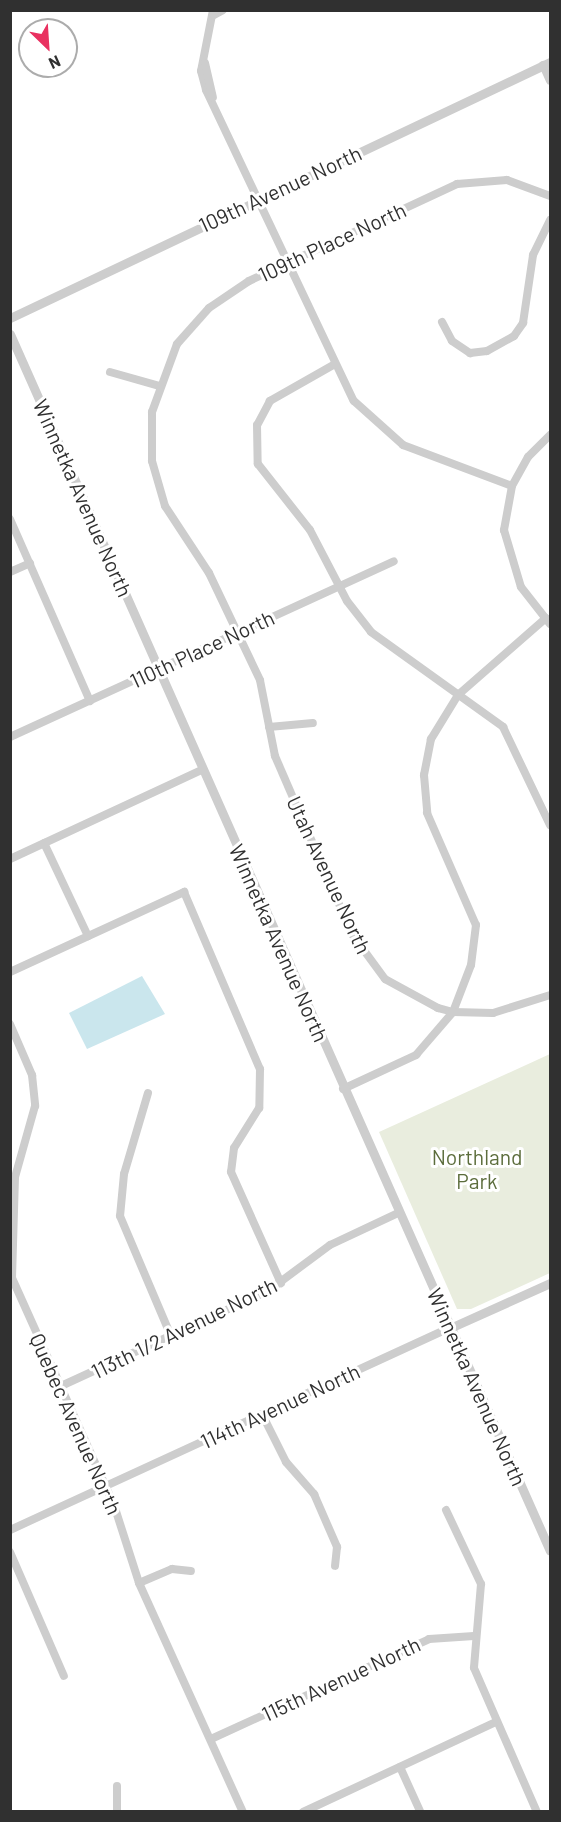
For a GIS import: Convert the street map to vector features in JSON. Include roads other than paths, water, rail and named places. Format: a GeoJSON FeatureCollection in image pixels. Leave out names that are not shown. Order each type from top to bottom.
{"type":"FeatureCollection","features":[{"type":"Feature","properties":{"kind":"street"},"geometry":{"type":"LineString","coordinates":[[223,10],[214,13],[205,63],[213,97],[258,199],[354,400],[384,433],[423,454],[512,486]]}},
{"type":"Feature","properties":{"kind":"street"},"geometry":{"type":"LineString","coordinates":[[547,64],[550,81]]}},
{"type":"Feature","properties":{"kind":"street","name":"109th Avenue North"},"geometry":{"type":"LineString","coordinates":[[10,318],[547,64]]}},
{"type":"Feature","properties":{"kind":"street","name":"109th Place North"},"geometry":{"type":"LineString","coordinates":[[159,386],[177,344],[208,308],[288,263],[457,184],[507,180],[550,196]]}},
{"type":"Feature","properties":{"kind":"street"},"geometry":{"type":"LineString","coordinates":[[442,322],[452,341],[470,353],[488,351],[514,336],[524,323],[533,255],[550,220]]}},
{"type":"Feature","properties":{"kind":"street","name":"Winnetka Avenue North"},"geometry":{"type":"LineString","coordinates":[[10,334],[398,1213],[550,1551]]}},
{"type":"Feature","properties":{"kind":"street"},"geometry":{"type":"LineString","coordinates":[[335,364],[279,392],[262,413],[255,438],[263,474],[310,530],[340,586],[371,632],[458,695],[513,740],[550,825]]}},
{"type":"Feature","properties":{"kind":"street"},"geometry":{"type":"LineString","coordinates":[[110,372],[159,386]]}},
{"type":"Feature","properties":{"kind":"street","name":"Utah Avenue North"},"geometry":{"type":"LineString","coordinates":[[159,386],[150,436],[157,484],[176,528],[209,573],[266,696],[269,727],[281,772],[363,952],[408,996],[453,1012],[493,1013],[550,994]]}},
{"type":"Feature","properties":{"kind":"street"},"geometry":{"type":"LineString","coordinates":[[343,1089],[416,1055],[453,1012],[471,965],[476,925],[432,831],[424,775],[431,739],[458,695],[548,621],[521,587],[507,550],[506,510],[512,486],[528,456],[550,435]]}},
{"type":"Feature","properties":{"kind":"street"},"geometry":{"type":"LineString","coordinates":[[10,519],[90,701]]}},
{"type":"Feature","properties":{"kind":"street","name":"110th Place North"},"geometry":{"type":"LineString","coordinates":[[10,737],[394,561]]}},
{"type":"Feature","properties":{"kind":"street"},"geometry":{"type":"LineString","coordinates":[[10,572],[30,563]]}},
{"type":"Feature","properties":{"kind":"street"},"geometry":{"type":"LineString","coordinates":[[269,727],[313,723]]}},
{"type":"Feature","properties":{"kind":"street"},"geometry":{"type":"LineString","coordinates":[[10,859],[202,770]]}},
{"type":"Feature","properties":{"kind":"street"},"geometry":{"type":"LineString","coordinates":[[45,843],[88,936]]}},
{"type":"Feature","properties":{"kind":"street"},"geometry":{"type":"LineString","coordinates":[[10,972],[184,892],[260,1069],[259,1108],[234,1148],[231,1172],[281,1283]]}},
{"type":"Feature","properties":{"kind":"street","name":"Quebec Avenue North"},"geometry":{"type":"LineString","coordinates":[[10,1024],[35,1090],[33,1121],[14,1165],[11,1245],[14,1286],[105,1486],[139,1583],[243,1812]]}},
{"type":"Feature","properties":{"kind":"street"},"geometry":{"type":"LineString","coordinates":[[148,1093],[124,1174],[120,1216],[171,1336]]}},
{"type":"Feature","properties":{"kind":"street","name":"113th 1/2 Avenue North"},"geometry":{"type":"LineString","coordinates":[[61,1386],[281,1283],[330,1245],[398,1213]]}},
{"type":"Feature","properties":{"kind":"street","name":"114th Avenue North"},"geometry":{"type":"LineString","coordinates":[[10,1530],[550,1283]]}},
{"type":"Feature","properties":{"kind":"street"},"geometry":{"type":"LineString","coordinates":[[262,1414],[286,1462],[314,1494],[337,1547],[335,1566]]}},
{"type":"Feature","properties":{"kind":"street"},"geometry":{"type":"LineString","coordinates":[[446,1510],[481,1584],[482,1612],[474,1636],[474,1668],[537,1812]]}},
{"type":"Feature","properties":{"kind":"street"},"geometry":{"type":"LineString","coordinates":[[10,1552],[64,1676]]}},
{"type":"Feature","properties":{"kind":"street"},"geometry":{"type":"LineString","coordinates":[[139,1583],[172,1569],[191,1571]]}},
{"type":"Feature","properties":{"kind":"street","name":"115th Avenue North"},"geometry":{"type":"LineString","coordinates":[[211,1739],[429,1639],[474,1636]]}},
{"type":"Feature","properties":{"kind":"street"},"geometry":{"type":"LineString","coordinates":[[303,1812],[496,1722]]}},
{"type":"Feature","properties":{"kind":"street"},"geometry":{"type":"LineString","coordinates":[[400,1767],[420,1811]]}},
{"type":"Feature","properties":{"kind":"street"},"geometry":{"type":"LineString","coordinates":[[117,1786],[117,1812]]}},
{"type":"Feature","properties":{"kind":"water"},"geometry":{"type":"Polygon","coordinates":[[[142,976],[165,1014],[87,1049],[69,1013],[142,976]]]}},
{"type":"Feature","properties":{"kind":"park label","name":"Northland Park"},"geometry":{"type":"Point","coordinates":[477,1169]}}]}
